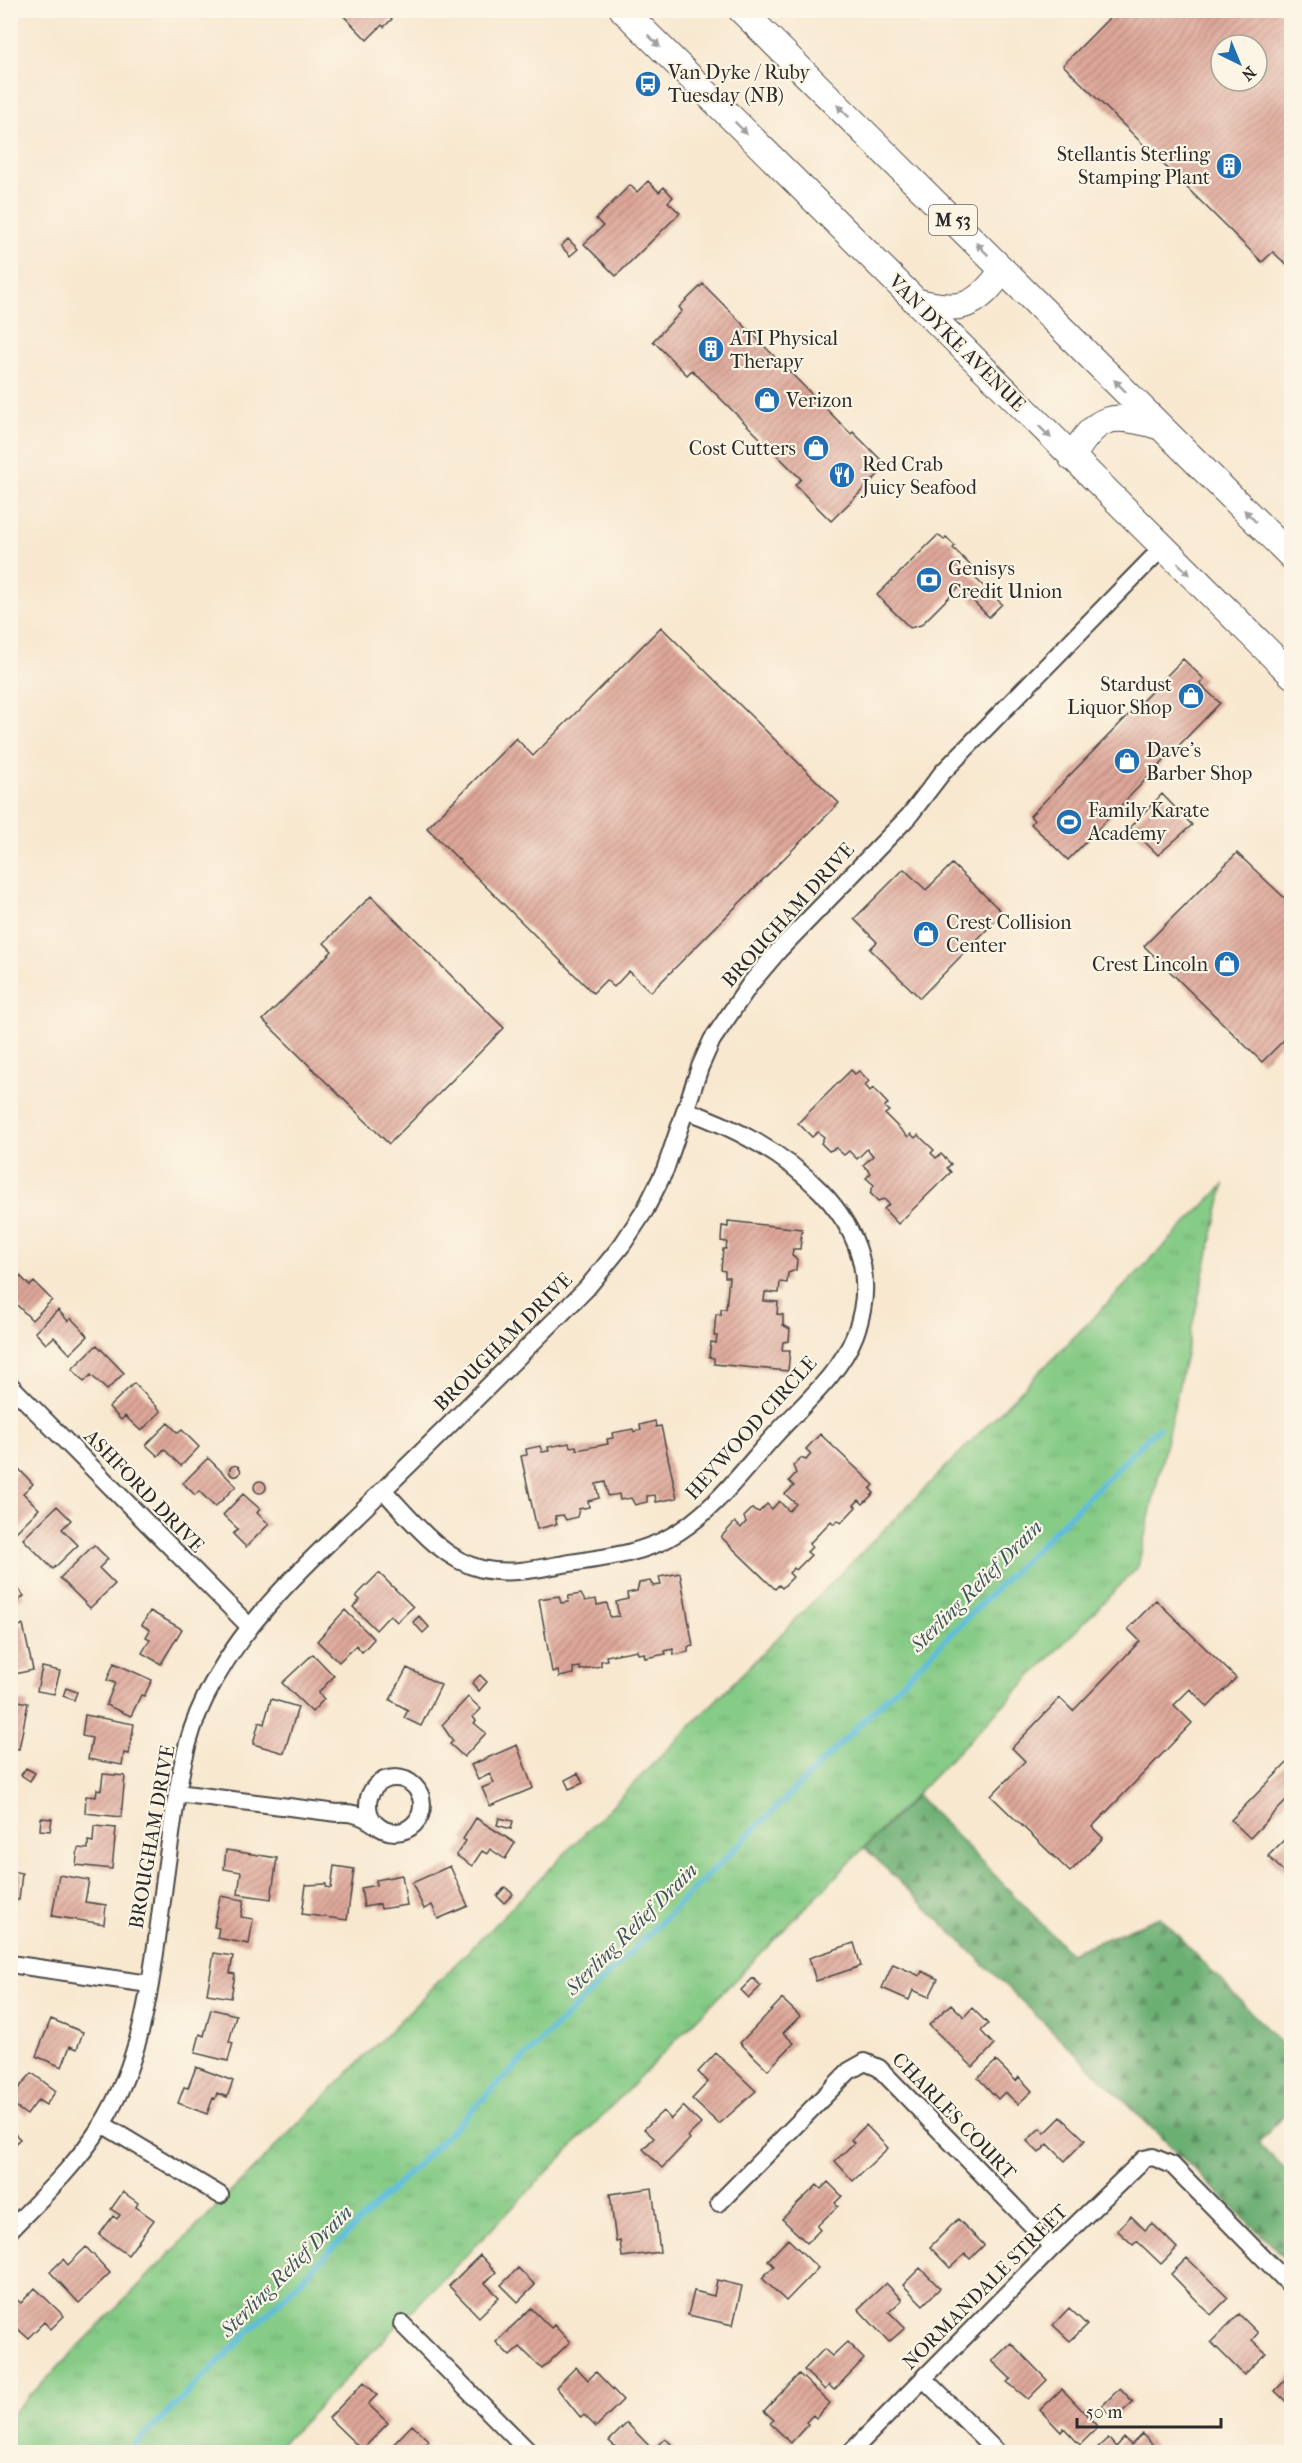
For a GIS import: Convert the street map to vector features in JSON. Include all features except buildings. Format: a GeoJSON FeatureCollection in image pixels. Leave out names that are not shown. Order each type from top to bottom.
{"type":"FeatureCollection","features":[{"type":"Feature","properties":{"kind":"main road","name":"VAN DYKE AVENUE"},"geometry":{"type":"LineString","coordinates":[[623,10],[1292,675]]}},
{"type":"Feature","properties":{"kind":"main road","name":"M 53"},"geometry":{"type":"LineString","coordinates":[[741,10],[1292,557]]}},
{"type":"Feature","properties":{"kind":"main road"},"geometry":{"type":"LineString","coordinates":[[915,301],[939,307],[958,307],[973,303],[987,292],[1003,270]]}},
{"type":"Feature","properties":{"kind":"main road"},"geometry":{"type":"LineString","coordinates":[[1072,458],[1087,433],[1098,423],[1113,418],[1131,418],[1161,427]]}},
{"type":"Feature","properties":{"kind":"street","name":"BROUGHAM DRIVE"},"geometry":{"type":"LineString","coordinates":[[10,2229],[68,2172],[102,2124],[128,2069],[149,1984],[177,1793],[190,1735],[203,1702],[249,1626],[282,1587],[588,1288],[622,1245],[645,1210],[665,1170],[712,1040],[730,1011],[772,958],[909,816],[942,772],[1162,548]]}},
{"type":"Feature","properties":{"kind":"street","name":"HEYWOOD CIRCLE"},"geometry":{"type":"LineString","coordinates":[[383,1490],[434,1543],[451,1555],[482,1569],[531,1569],[625,1553],[669,1538],[699,1517],[829,1375],[855,1336],[862,1296],[859,1258],[840,1213],[826,1196],[779,1154],[712,1119],[685,1110]]}},
{"type":"Feature","properties":{"kind":"street","name":"ASHFORD DRIVE"},"geometry":{"type":"LineString","coordinates":[[10,1385],[249,1626]]}},
{"type":"Feature","properties":{"kind":"street"},"geometry":{"type":"LineString","coordinates":[[177,1793],[337,1813],[350,1812],[364,1816],[377,1826],[393,1832],[410,1828],[421,1815],[422,1797],[412,1783],[394,1777],[377,1784],[361,1805],[350,1812]]}},
{"type":"Feature","properties":{"kind":"street"},"geometry":{"type":"LineString","coordinates":[[371,1792],[368,1810],[377,1826]]}},
{"type":"Feature","properties":{"kind":"street"},"geometry":{"type":"LineString","coordinates":[[10,1964],[149,1984]]}},
{"type":"Feature","properties":{"kind":"street","name":"CHARLES COURT"},"geometry":{"type":"LineString","coordinates":[[719,2203],[849,2071],[865,2062],[879,2068],[1053,2247]]}},
{"type":"Feature","properties":{"kind":"street"},"geometry":{"type":"LineString","coordinates":[[102,2124],[220,2195]]}},
{"type":"Feature","properties":{"kind":"street","name":"NORMANDALE STREET"},"geometry":{"type":"LineString","coordinates":[[851,2452],[1135,2165],[1153,2157],[1172,2165],[1292,2287]]}},
{"type":"Feature","properties":{"kind":"street"},"geometry":{"type":"LineString","coordinates":[[402,2324],[529,2452]]}},
{"type":"Feature","properties":{"kind":"street"},"geometry":{"type":"LineString","coordinates":[[924,2379],[997,2452]]}},
{"type":"Feature","properties":{"kind":"green space","name":"Sterling Relief Drain"},"geometry":{"type":"Polygon","coordinates":[[[1224,1185],[1138,1567],[274,2452],[11,2452],[11,2415],[1224,1185]]]}},
{"type":"Feature","properties":{"kind":"green space"},"geometry":{"type":"Polygon","coordinates":[[[917,1795],[1070,1953],[1160,1917],[1291,2054],[1291,2109],[1258,2143],[1291,2175],[1291,2264],[865,1848],[917,1795]]]}},
{"type":"Feature","properties":{"kind":"waterway","name":"Sterling Relief Drain"},"geometry":{"type":"LineString","coordinates":[[128,2452],[1158,1428]]}},
{"type":"Feature","properties":{"kind":"place","name":"Van Dyke / Ruby Tuesday (NB)"},"geometry":{"type":"Point","coordinates":[648,84]}},
{"type":"Feature","properties":{"kind":"place","name":"Stellantis Sterling Stamping Plant"},"geometry":{"type":"Point","coordinates":[1229,166]}},
{"type":"Feature","properties":{"kind":"place","name":"ATI Physical Therapy"},"geometry":{"type":"Point","coordinates":[711,349]}},
{"type":"Feature","properties":{"kind":"place","name":"Verizon"},"geometry":{"type":"Point","coordinates":[767,400]}},
{"type":"Feature","properties":{"kind":"place","name":"Cost Cutters"},"geometry":{"type":"Point","coordinates":[816,448]}},
{"type":"Feature","properties":{"kind":"place","name":"Red Crab Juicy Seafood"},"geometry":{"type":"Point","coordinates":[842,475]}},
{"type":"Feature","properties":{"kind":"place","name":"Genisys Credit Union"},"geometry":{"type":"Point","coordinates":[929,580]}},
{"type":"Feature","properties":{"kind":"place","name":"Stardust Liquor Shop"},"geometry":{"type":"Point","coordinates":[1191,696]}},
{"type":"Feature","properties":{"kind":"place","name":"Dave's Barber Shop"},"geometry":{"type":"Point","coordinates":[1127,761]}},
{"type":"Feature","properties":{"kind":"place","name":"Family Karate Academy"},"geometry":{"type":"Point","coordinates":[1069,822]}},
{"type":"Feature","properties":{"kind":"place","name":"Crest Collision Center"},"geometry":{"type":"Point","coordinates":[926,934]}},
{"type":"Feature","properties":{"kind":"place","name":"Crest Lincoln"},"geometry":{"type":"Point","coordinates":[1227,964]}}]}
